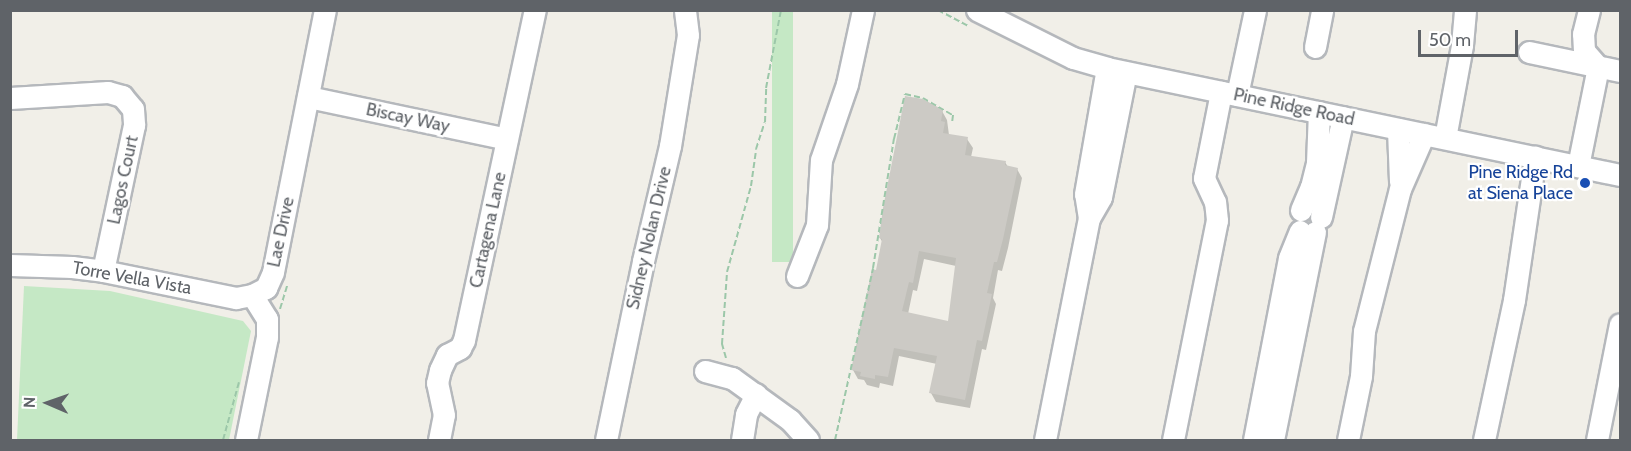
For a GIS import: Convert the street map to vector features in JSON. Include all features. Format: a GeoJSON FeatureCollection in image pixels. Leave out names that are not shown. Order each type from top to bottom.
{"type":"FeatureCollection","features":[{"type":"Feature","properties":{"kind":"street","name":"Lae Drive"},"geometry":{"type":"LineString","coordinates":[[252,295],[266,288],[273,272],[325,10]]}},
{"type":"Feature","properties":{"kind":"street","name":"Cartagena Lane"},"geometry":{"type":"LineString","coordinates":[[439,441],[444,415],[437,383],[447,355],[460,348],[464,340],[534,10]]}},
{"type":"Feature","properties":{"kind":"street","name":"Sidney Nolan Drive"},"geometry":{"type":"LineString","coordinates":[[606,441],[643,261],[670,146],[688,35],[685,10]]}},
{"type":"Feature","properties":{"kind":"street","name":"Sidney Nolan Drive"},"geometry":{"type":"LineString","coordinates":[[688,35],[700,10]]}},
{"type":"Feature","properties":{"kind":"street"},"geometry":{"type":"LineString","coordinates":[[796,276],[817,225],[821,160],[847,84],[863,10]]}},
{"type":"Feature","properties":{"kind":"street"},"geometry":{"type":"LineString","coordinates":[[1173,441],[1217,220],[1215,202],[1204,178],[1255,10]]}},
{"type":"Feature","properties":{"kind":"street"},"geometry":{"type":"LineString","coordinates":[[1315,47],[1322,10]]}},
{"type":"Feature","properties":{"kind":"street"},"geometry":{"type":"LineString","coordinates":[[1445,138],[1462,45],[1465,10]]}},
{"type":"Feature","properties":{"kind":"street"},"geometry":{"type":"LineString","coordinates":[[1589,10],[1583,34],[1584,51],[1598,67]]}},
{"type":"Feature","properties":{"kind":"street","name":"Pine Ridge Road"},"geometry":{"type":"LineString","coordinates":[[985,12],[1073,58],[1117,70],[1620,175]]}},
{"type":"Feature","properties":{"kind":"street"},"geometry":{"type":"LineString","coordinates":[[1529,52],[1620,71]]}},
{"type":"Feature","properties":{"kind":"street"},"geometry":{"type":"LineString","coordinates":[[1578,166],[1598,67]]}},
{"type":"Feature","properties":{"kind":"street"},"geometry":{"type":"LineString","coordinates":[[1045,441],[1089,218],[1101,197],[1117,70]]}},
{"type":"Feature","properties":{"kind":"street","name":"Lagos Court"},"geometry":{"type":"LineString","coordinates":[[10,98],[108,92],[123,96],[133,109],[134,125],[103,271]]}},
{"type":"Feature","properties":{"kind":"street","name":"Biscay Way"},"geometry":{"type":"LineString","coordinates":[[308,97],[507,139]]}},
{"type":"Feature","properties":{"kind":"street"},"geometry":{"type":"LineString","coordinates":[[1312,227],[1295,222],[1311,187],[1317,163],[1318,112]]}},
{"type":"Feature","properties":{"kind":"street"},"geometry":{"type":"LineString","coordinates":[[1273,441],[1312,227],[1342,117]]}},
{"type":"Feature","properties":{"kind":"street"},"geometry":{"type":"LineString","coordinates":[[1398,129],[1400,189]]}},
{"type":"Feature","properties":{"kind":"street"},"geometry":{"type":"LineString","coordinates":[[1348,441],[1361,376],[1364,331],[1400,189],[1424,134]]}},
{"type":"Feature","properties":{"kind":"street"},"geometry":{"type":"LineString","coordinates":[[1484,441],[1514,300],[1534,157]]}},
{"type":"Feature","properties":{"kind":"street"},"geometry":{"type":"LineString","coordinates":[[1254,441],[1290,258],[1312,227]]}},
{"type":"Feature","properties":{"kind":"street","name":"Torre Vella Vista"},"geometry":{"type":"LineString","coordinates":[[10,265],[72,267],[103,271],[236,298],[252,295]]}},
{"type":"Feature","properties":{"kind":"street"},"geometry":{"type":"LineString","coordinates":[[246,441],[267,337],[267,319],[252,295]]}},
{"type":"Feature","properties":{"kind":"street"},"geometry":{"type":"LineString","coordinates":[[1597,441],[1620,324]]}},
{"type":"Feature","properties":{"kind":"street"},"geometry":{"type":"LineString","coordinates":[[714,373],[732,378],[756,394],[790,420],[808,441]]}},
{"type":"Feature","properties":{"kind":"street"},"geometry":{"type":"LineString","coordinates":[[742,441],[746,414],[756,394]]}},
{"type":"Feature","properties":{"kind":"path"},"geometry":{"type":"LineString","coordinates":[[714,373],[727,363],[722,344],[727,272],[751,186],[756,149],[765,122],[765,88],[781,10]]}},
{"type":"Feature","properties":{"kind":"path"},"geometry":{"type":"LineString","coordinates":[[835,441],[873,268],[894,139],[905,94],[923,98],[953,115],[952,123]]}},
{"type":"Feature","properties":{"kind":"green space"},"geometry":{"type":"Polygon","coordinates":[[[772,11],[793,11],[793,262],[772,262],[772,11]]]}},
{"type":"Feature","properties":{"kind":"green space"},"geometry":{"type":"Polygon","coordinates":[[[24,286],[110,291],[243,321],[251,331],[229,440],[17,440],[24,286]]]}},
{"type":"Feature","properties":{"kind":"building"},"geometry":{"type":"Polygon","coordinates":[[[905,96],[923,99],[943,110],[941,121],[945,122],[943,133],[968,137],[965,155],[1006,161],[1005,165],[1018,168],[1003,239],[997,262],[994,262],[987,293],[992,294],[982,341],[977,340],[965,400],[929,393],[937,356],[894,348],[888,377],[875,375],[875,379],[860,376],[861,372],[851,370],[872,269],[876,270],[882,239],[879,238],[905,96]],[[919,251],[913,283],[909,282],[902,311],[948,321],[956,258],[919,251]]]}},
{"type":"Feature","properties":{"kind":"place","name":"Pine Ridge Rd at Siena Place"},"geometry":{"type":"Point","coordinates":[1585,183]}}]}
